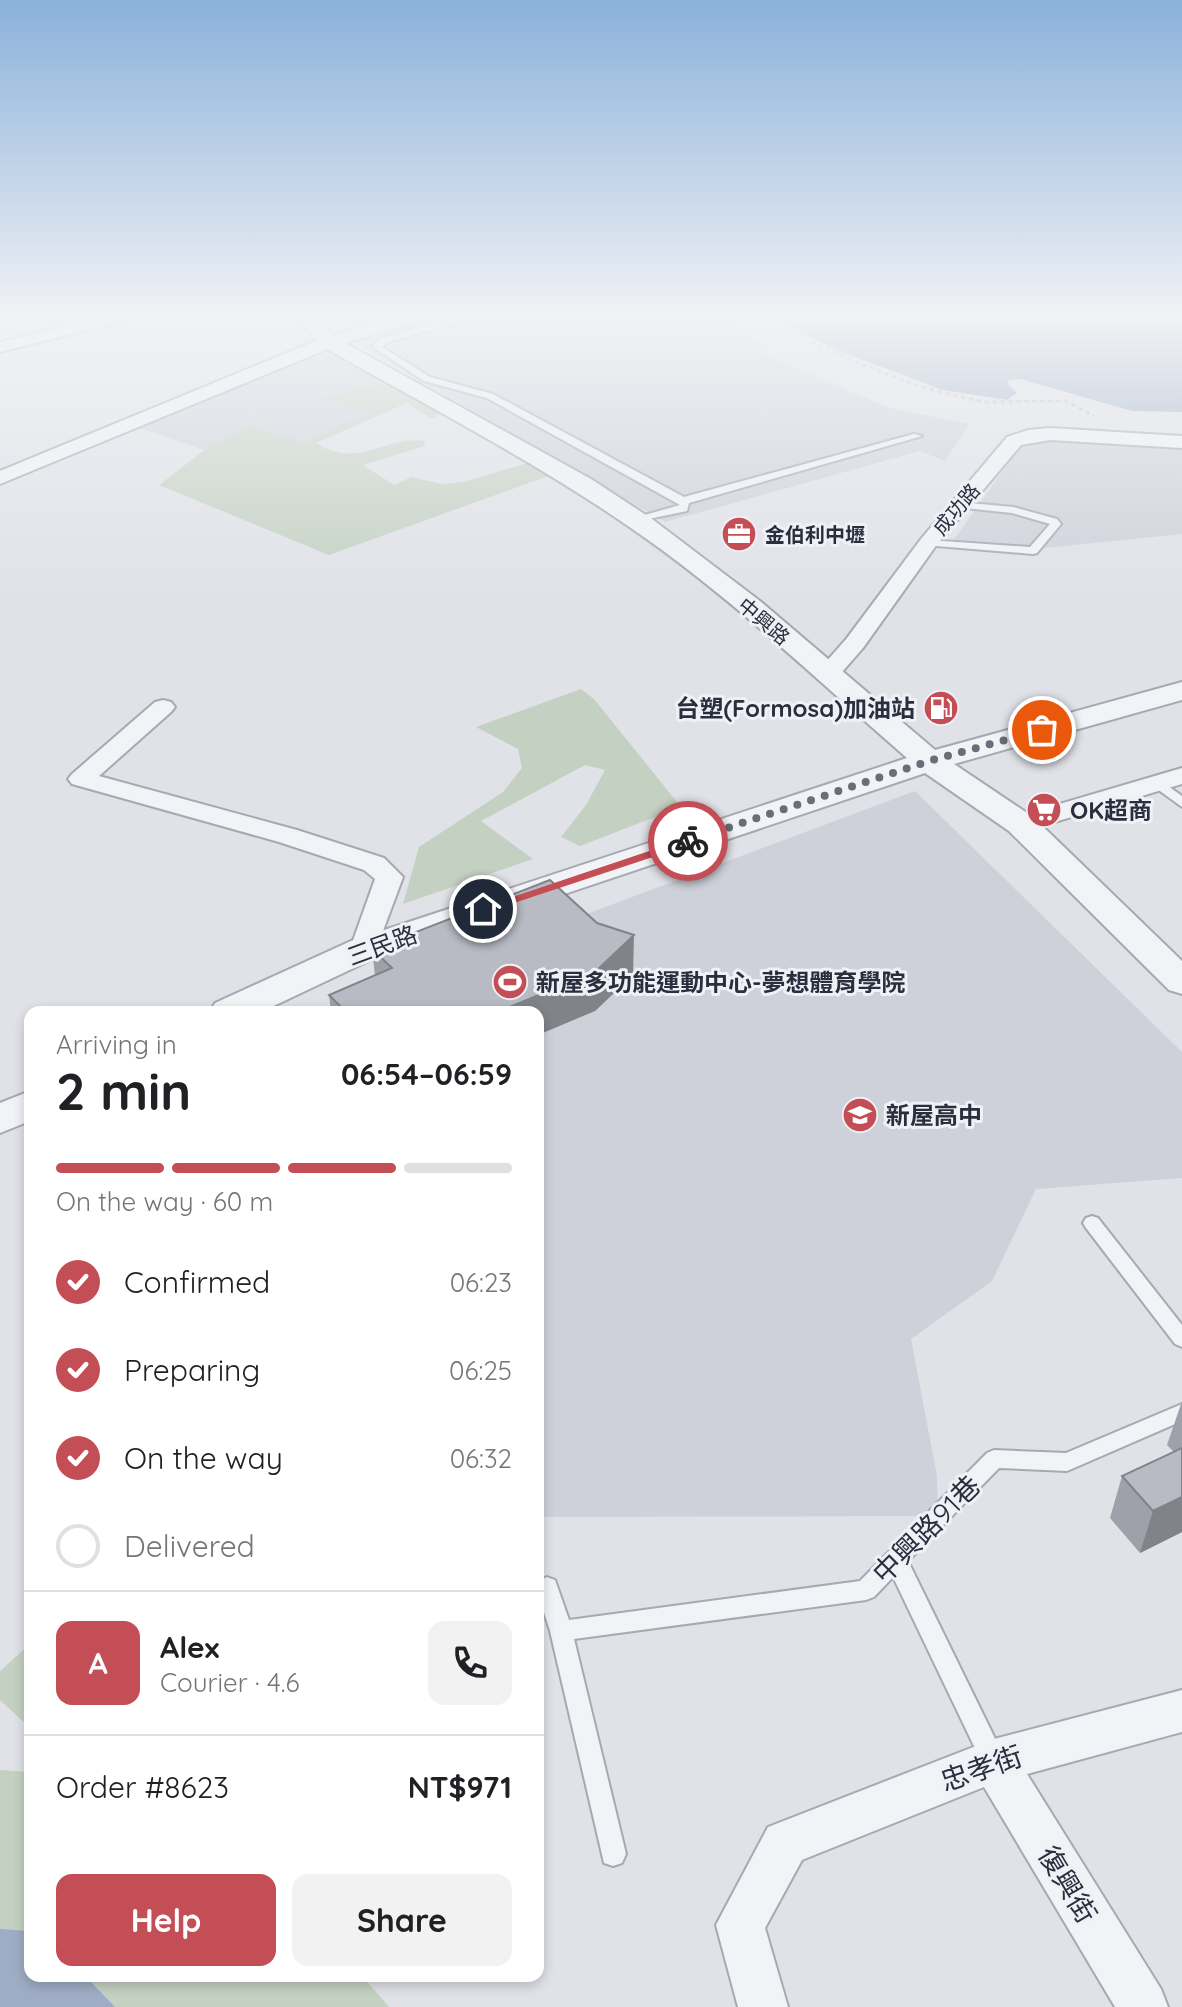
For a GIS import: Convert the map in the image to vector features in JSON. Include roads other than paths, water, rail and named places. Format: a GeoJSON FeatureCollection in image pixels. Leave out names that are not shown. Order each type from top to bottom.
{"type":"FeatureCollection","features":[{"type":"Feature","properties":{"kind":"street"},"geometry":{"type":"LineString","coordinates":[[0,478],[163,411]]}},
{"type":"Feature","properties":{"kind":"street","name":"中興路"},"geometry":{"type":"LineString","coordinates":[[451,411],[582,484],[638,520],[750,607],[929,761],[1021,824],[1177,970]]}},
{"type":"Feature","properties":{"kind":"street","name":"成功路"},"geometry":{"type":"LineString","coordinates":[[827,675],[855,643],[928,543],[1014,441],[1028,436],[1078,435],[1182,442]]}},
{"type":"Feature","properties":{"kind":"street","name":"三民路"},"geometry":{"type":"LineString","coordinates":[[242,1006],[364,949],[929,761],[1182,691]]}},
{"type":"Feature","properties":{"kind":"street"},"geometry":{"type":"LineString","coordinates":[[163,707],[81,779],[288,836],[374,864],[389,877],[364,949]]}},
{"type":"Feature","properties":{"kind":"street"},"geometry":{"type":"LineString","coordinates":[[1021,824],[1170,780]]}},
{"type":"Feature","properties":{"kind":"street"},"geometry":{"type":"LineString","coordinates":[[0,1119],[24,1108]]}},
{"type":"Feature","properties":{"kind":"street","name":"忠孝街"},"geometry":{"type":"LineString","coordinates":[[763,2007],[740,1925],[785,1843],[994,1761],[1182,1711]]}},
{"type":"Feature","properties":{"kind":"street","name":"復興街"},"geometry":{"type":"LineString","coordinates":[[994,1761],[1143,2007]]}},
{"type":"Feature","properties":{"kind":"lane"},"geometry":{"type":"LineString","coordinates":[[517,411],[683,501],[917,436]]}},
{"type":"Feature","properties":{"kind":"lane"},"geometry":{"type":"LineString","coordinates":[[638,520],[683,509],[683,501]]}},
{"type":"Feature","properties":{"kind":"lane"},"geometry":{"type":"LineString","coordinates":[[928,543],[1033,551],[1056,524],[1013,510],[959,505]]}},
{"type":"Feature","properties":{"kind":"lane"},"geometry":{"type":"LineString","coordinates":[[1170,780],[1182,803]]}},
{"type":"Feature","properties":{"kind":"lane"},"geometry":{"type":"LineString","coordinates":[[1092,1223],[1182,1339]]}},
{"type":"Feature","properties":{"kind":"lane","name":"中興路91巷"},"geometry":{"type":"LineString","coordinates":[[561,1631],[866,1590],[994,1459],[1067,1462],[1182,1412]]}},
{"type":"Feature","properties":{"kind":"lane"},"geometry":{"type":"LineString","coordinates":[[897,1561],[994,1761]]}},
{"type":"Feature","properties":{"kind":"lane"},"geometry":{"type":"LineString","coordinates":[[547,1587],[561,1631],[613,1854]]}},
{"type":"Feature","properties":{"kind":"water"},"geometry":{"type":"Polygon","coordinates":[[[1132,411],[1182,411],[1182,412],[1132,411]]]}},
{"type":"Feature","properties":{"kind":"water"},"geometry":{"type":"Polygon","coordinates":[[[0,1929],[24,1931],[24,1982],[91,1982],[115,2007],[0,2007],[0,1929]]]}},
{"type":"Feature","properties":{"kind":"place","name":"金伯利中壢"},"geometry":{"type":"Point","coordinates":[739,534]}},
{"type":"Feature","properties":{"kind":"place","name":"台塑(Formosa)加油站"},"geometry":{"type":"Point","coordinates":[941,708]}},
{"type":"Feature","properties":{"kind":"place","name":"OK超商"},"geometry":{"type":"Point","coordinates":[1044,810]}},
{"type":"Feature","properties":{"kind":"place","name":"新屋多功能運動中心-夢想體育學院"},"geometry":{"type":"Point","coordinates":[510,982]}},
{"type":"Feature","properties":{"kind":"place","name":"新屋高中"},"geometry":{"type":"Point","coordinates":[860,1115]}}]}
